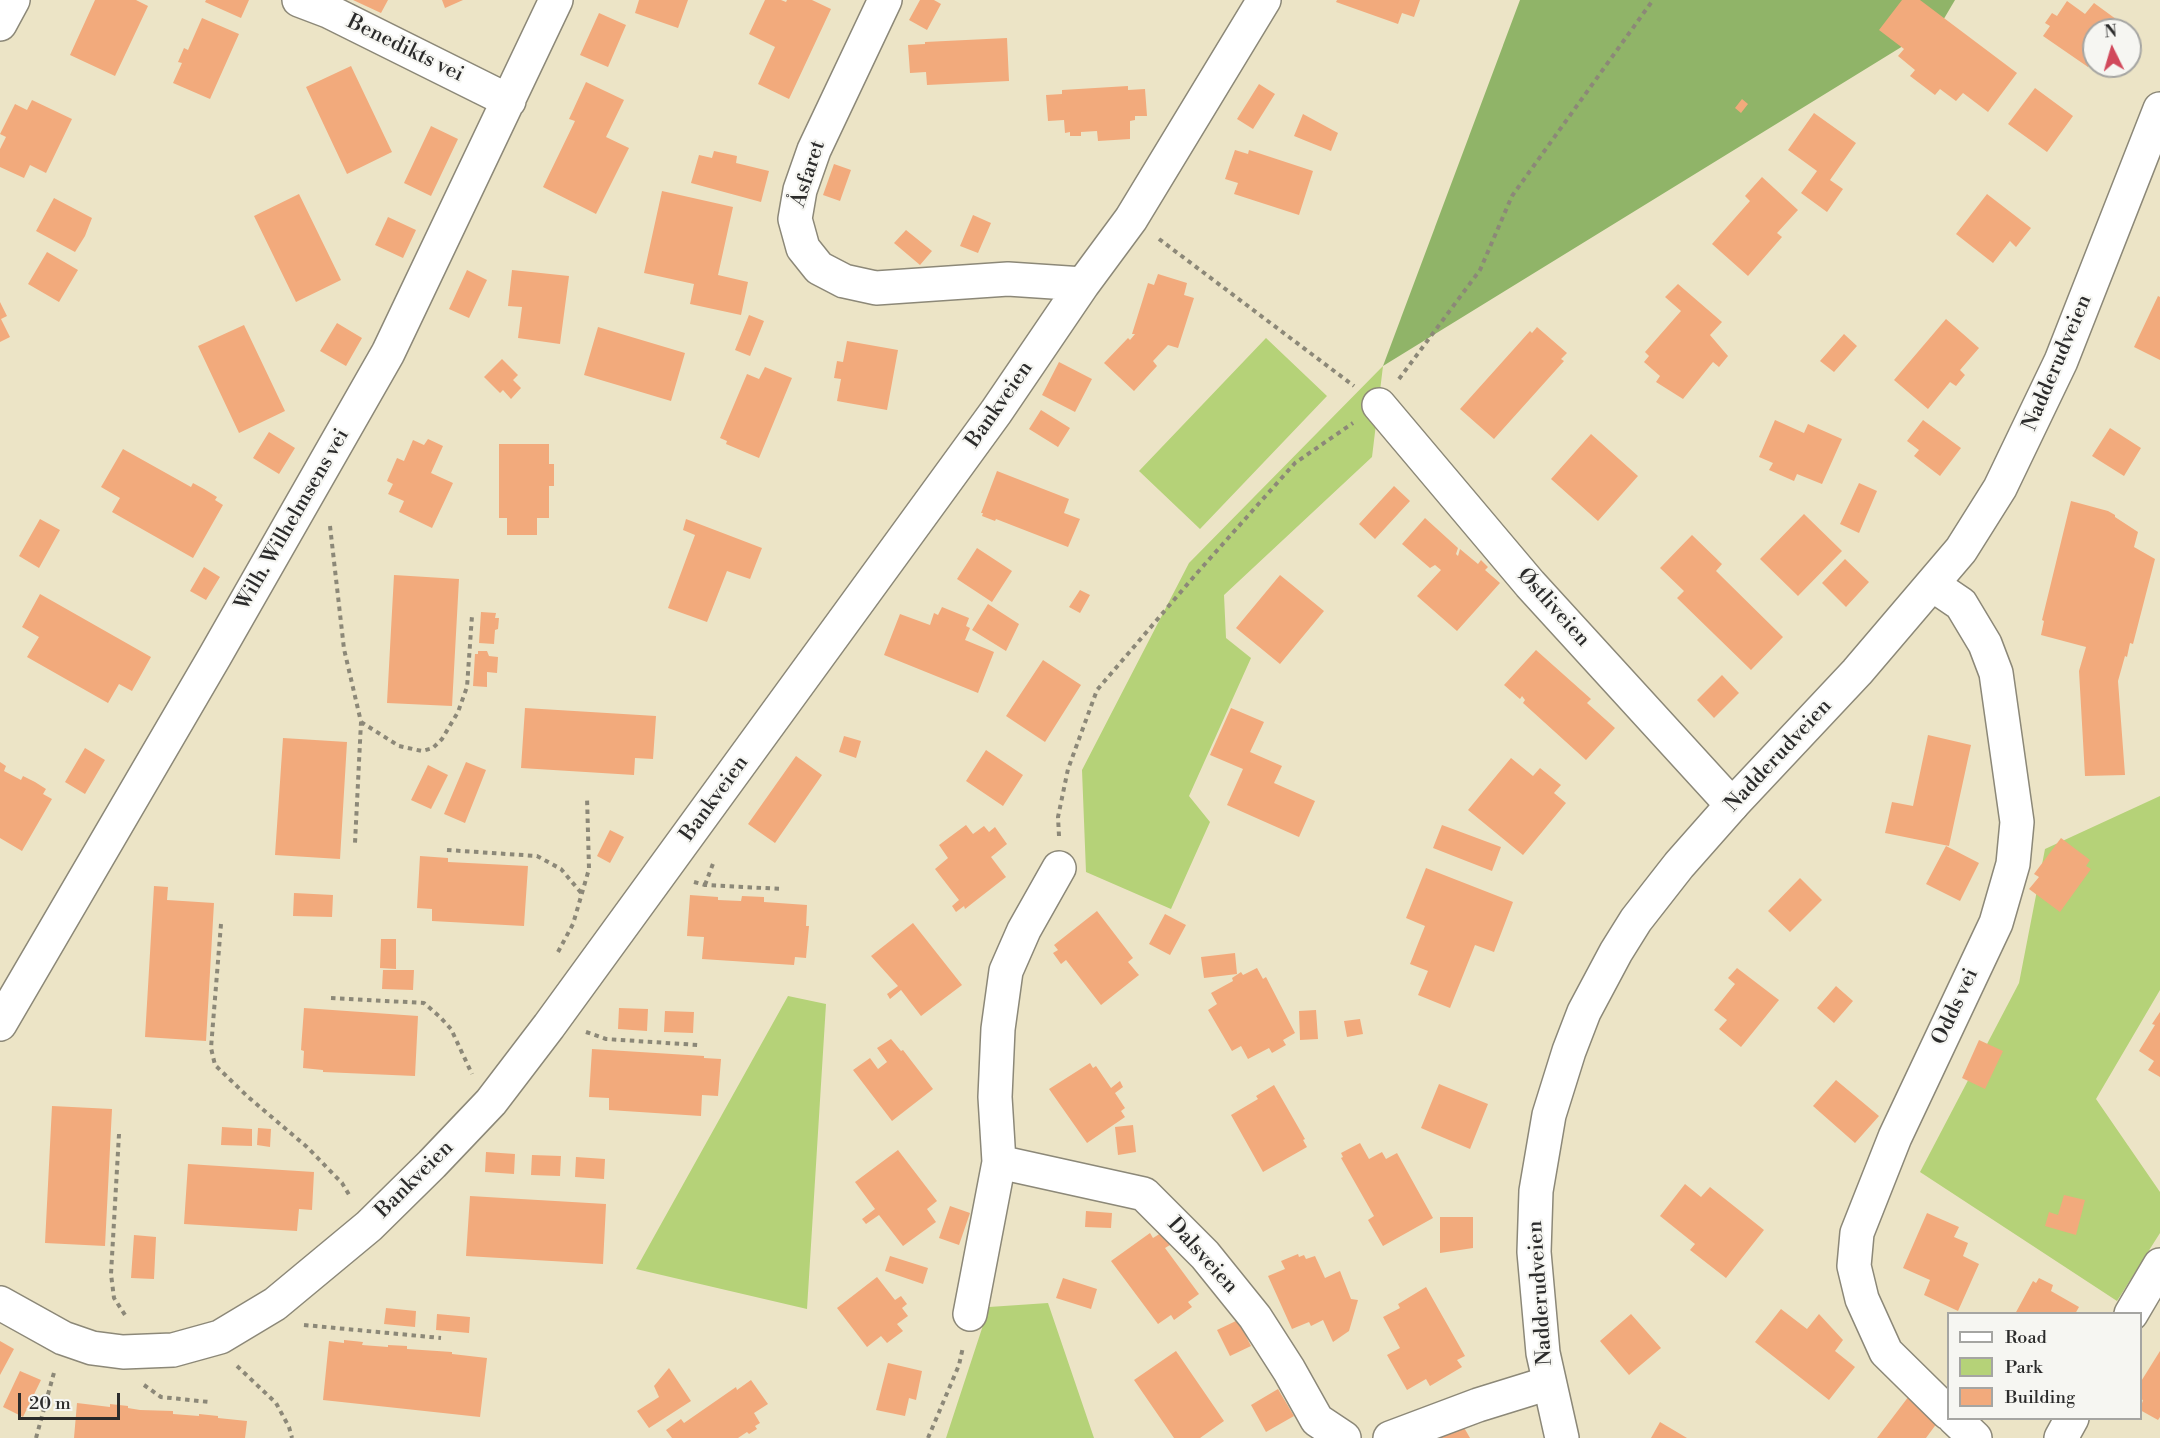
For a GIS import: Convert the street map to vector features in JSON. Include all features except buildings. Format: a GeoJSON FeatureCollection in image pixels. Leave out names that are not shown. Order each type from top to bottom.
{"type":"FeatureCollection","features":[{"type":"Feature","properties":{"kind":"street"},"geometry":{"type":"LineString","coordinates":[[0,24],[13,0]]}},
{"type":"Feature","properties":{"kind":"street","name":"Benedikts vei"},"geometry":{"type":"LineString","coordinates":[[299,0],[328,11],[509,101]]}},
{"type":"Feature","properties":{"kind":"street","name":"Wilh. Wilhelmsens vei"},"geometry":{"type":"LineString","coordinates":[[0,1024],[388,353],[556,0]]}},
{"type":"Feature","properties":{"kind":"street","name":"Åsfaret"},"geometry":{"type":"LineString","coordinates":[[885,0],[814,150],[800,190],[795,219],[803,248],[819,268],[844,281],[876,288],[1008,279],[1083,284]]}},
{"type":"Feature","properties":{"kind":"street","name":"Bankveien"},"geometry":{"type":"LineString","coordinates":[[0,1303],[63,1338],[92,1348],[123,1352],[173,1350],[220,1337],[275,1304],[369,1226],[491,1102],[558,1015],[996,412],[1083,284],[1131,219],[1264,0]]}},
{"type":"Feature","properties":{"kind":"street","name":"Nadderudveien"},"geometry":{"type":"LineString","coordinates":[[1562,1438],[1544,1353],[1534,1252],[1536,1191],[1549,1115],[1584,1012],[1600,980],[1636,920],[1679,865],[1857,672],[1933,585],[1960,550],[2000,488],[2061,361],[2160,109]]}},
{"type":"Feature","properties":{"kind":"street","name":"Østliveien"},"geometry":{"type":"LineString","coordinates":[[1379,405],[1530,584],[1732,805]]}},
{"type":"Feature","properties":{"kind":"street","name":"Odds vei"},"geometry":{"type":"LineString","coordinates":[[1933,585],[1961,604],[1985,644],[1996,673],[2017,822],[2013,864],[1996,923],[1895,1137],[1857,1233],[1854,1266],[1862,1299],[1886,1353],[1947,1412]]}},
{"type":"Feature","properties":{"kind":"street"},"geometry":{"type":"LineString","coordinates":[[970,1314],[999,1162],[995,1097],[998,1029],[1006,971],[1024,930],[1059,868]]}},
{"type":"Feature","properties":{"kind":"street","name":"Dalsveien"},"geometry":{"type":"LineString","coordinates":[[999,1162],[1144,1194],[1205,1255],[1255,1317],[1317,1420],[1344,1438]]}},
{"type":"Feature","properties":{"kind":"street"},"geometry":{"type":"LineString","coordinates":[[2133,1312],[2160,1265]]}},
{"type":"Feature","properties":{"kind":"street"},"geometry":{"type":"LineString","coordinates":[[1390,1438],[1478,1405],[1549,1383]]}},
{"type":"Feature","properties":{"kind":"street"},"geometry":{"type":"LineString","coordinates":[[1955,1420],[1975,1438]]}},
{"type":"Feature","properties":{"kind":"street"},"geometry":{"type":"LineString","coordinates":[[2061,1438],[2071,1420]]}},
{"type":"Feature","properties":{"kind":"path"},"geometry":{"type":"LineString","coordinates":[[1059,868],[1058,817],[1068,769],[1097,690],[1197,573],[1295,464],[1379,405],[1480,270],[1512,196],[1653,0]]}},
{"type":"Feature","properties":{"kind":"path"},"geometry":{"type":"LineString","coordinates":[[1131,219],[1379,405]]}},
{"type":"Feature","properties":{"kind":"path"},"geometry":{"type":"LineString","coordinates":[[311,488],[329,517],[344,649],[361,722],[355,843]]}},
{"type":"Feature","properties":{"kind":"path"},"geometry":{"type":"LineString","coordinates":[[361,722],[399,746],[422,751],[433,748],[442,739],[458,712],[467,687],[472,616]]}},
{"type":"Feature","properties":{"kind":"path"},"geometry":{"type":"LineString","coordinates":[[553,959],[573,924],[589,869],[587,797]]}},
{"type":"Feature","properties":{"kind":"path"},"geometry":{"type":"LineString","coordinates":[[447,850],[537,856],[561,869],[583,895]]}},
{"type":"Feature","properties":{"kind":"path"},"geometry":{"type":"LineString","coordinates":[[663,870],[705,885],[783,889]]}},
{"type":"Feature","properties":{"kind":"path"},"geometry":{"type":"LineString","coordinates":[[221,924],[211,1048],[215,1065],[247,1096],[307,1147],[342,1183],[369,1226]]}},
{"type":"Feature","properties":{"kind":"path"},"geometry":{"type":"LineString","coordinates":[[331,998],[423,1003],[451,1029],[476,1082],[491,1102]]}},
{"type":"Feature","properties":{"kind":"path"},"geometry":{"type":"LineString","coordinates":[[558,1015],[583,1031],[606,1039],[698,1045]]}},
{"type":"Feature","properties":{"kind":"path"},"geometry":{"type":"LineString","coordinates":[[118,1134],[111,1274],[114,1298],[121,1311],[139,1327],[150,1351]]}},
{"type":"Feature","properties":{"kind":"path"},"geometry":{"type":"LineString","coordinates":[[275,1304],[297,1324],[441,1338]]}},
{"type":"Feature","properties":{"kind":"path"},"geometry":{"type":"LineString","coordinates":[[928,1438],[959,1365],[970,1314]]}},
{"type":"Feature","properties":{"kind":"path"},"geometry":{"type":"LineString","coordinates":[[220,1337],[231,1360],[276,1403],[289,1427],[292,1438]]}},
{"type":"Feature","properties":{"kind":"path"},"geometry":{"type":"LineString","coordinates":[[36,1438],[63,1338]]}},
{"type":"Feature","properties":{"kind":"green space"},"geometry":{"type":"Polygon","coordinates":[[[1520,0],[1955,0],[1942,22],[1383,366],[1520,0]]]}},
{"type":"Feature","properties":{"kind":"green space"},"geometry":{"type":"Polygon","coordinates":[[[1266,338],[1327,396],[1200,529],[1139,471],[1266,338]]]}},
{"type":"Feature","properties":{"kind":"green space"},"geometry":{"type":"Polygon","coordinates":[[[1383,366],[1372,457],[1224,595],[1226,638],[1251,658],[1189,796],[1210,822],[1171,909],[1086,872],[1082,770],[1189,563],[1383,366]]]}},
{"type":"Feature","properties":{"kind":"green space"},"geometry":{"type":"Polygon","coordinates":[[[2160,796],[2160,990],[2096,1099],[2160,1192],[2160,1233],[2117,1301],[1920,1172],[2019,983],[2045,849],[2160,796]]]}},
{"type":"Feature","properties":{"kind":"green space"},"geometry":{"type":"Polygon","coordinates":[[[788,996],[826,1004],[807,1309],[636,1269],[788,996]]]}},
{"type":"Feature","properties":{"kind":"green space"},"geometry":{"type":"Polygon","coordinates":[[[1048,1303],[1094,1438],[946,1438],[989,1307],[1048,1303]]]}}]}
